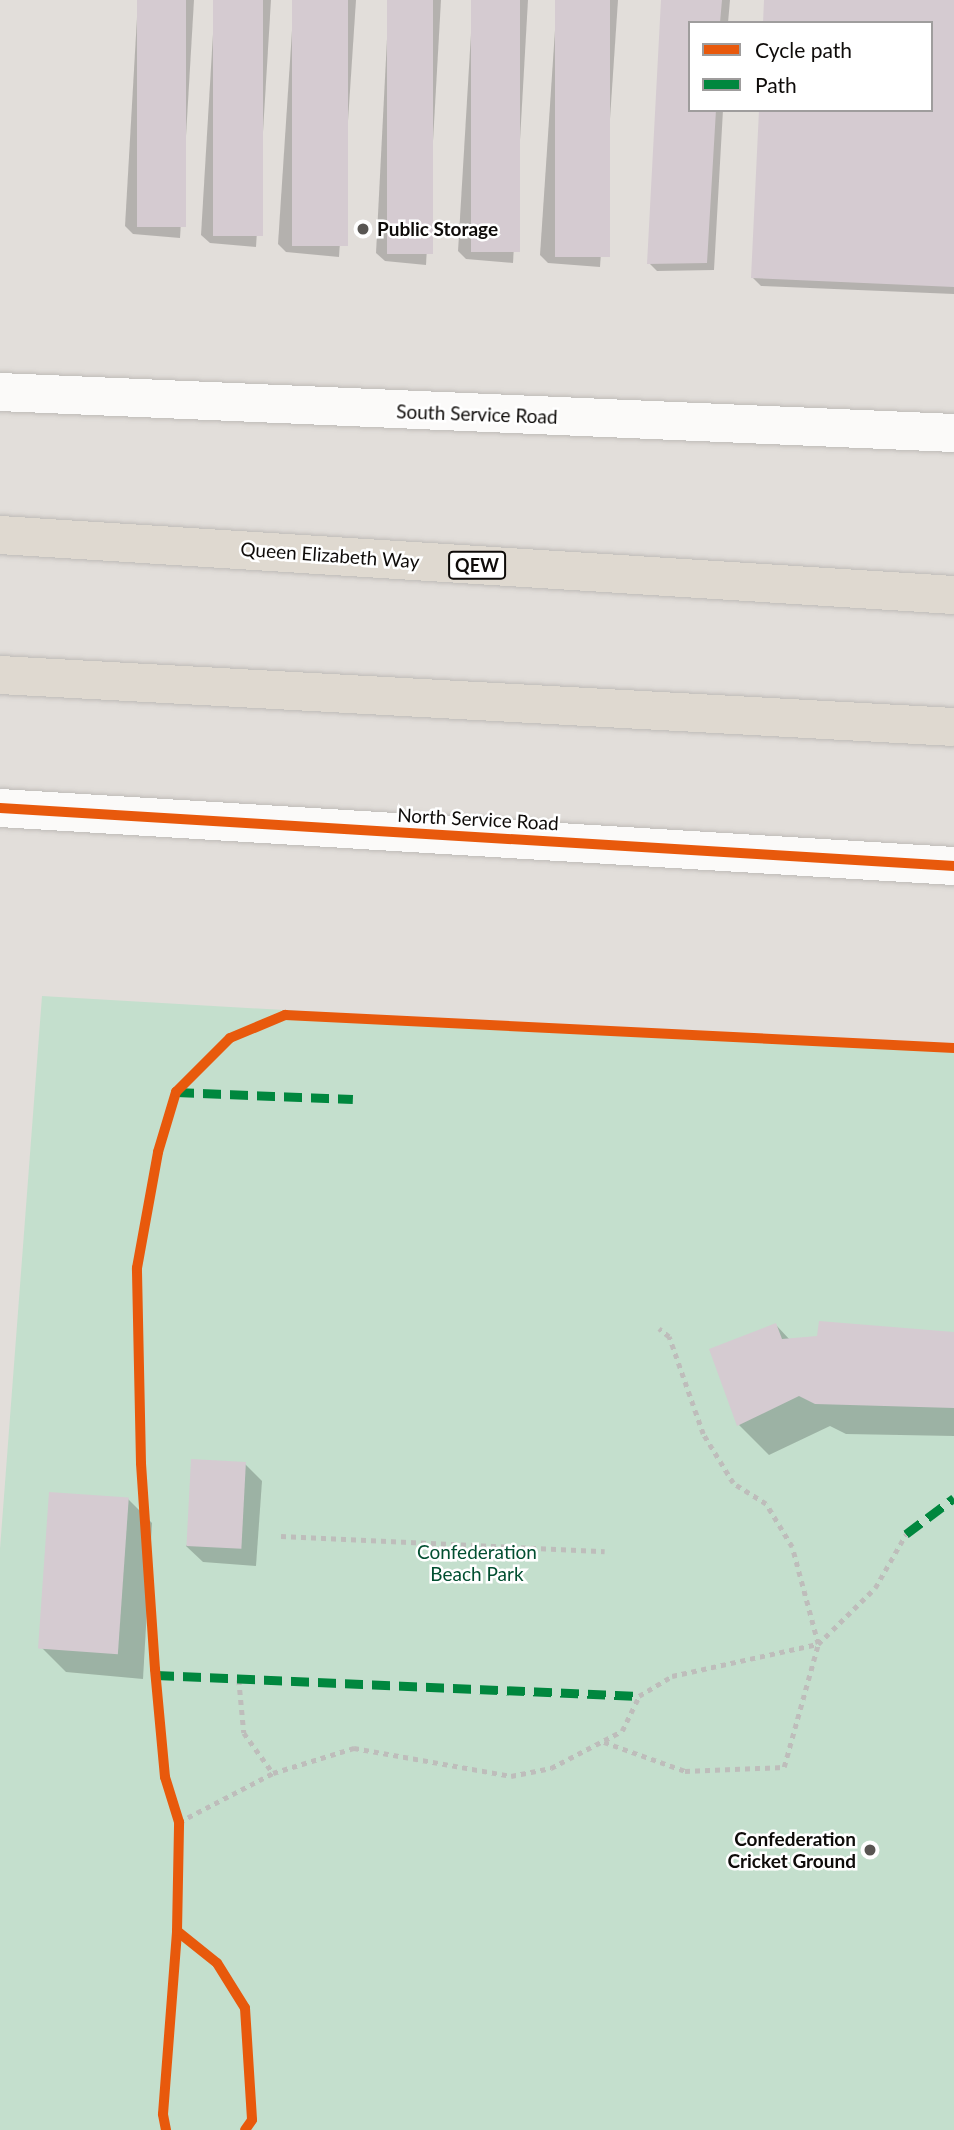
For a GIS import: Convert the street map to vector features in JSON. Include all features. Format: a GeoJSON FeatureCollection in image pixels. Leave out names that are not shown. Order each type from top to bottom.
{"type":"FeatureCollection","features":[{"type":"Feature","properties":{"kind":"highway","name":"Queen Elizabeth Way"},"geometry":{"type":"LineString","coordinates":[[0,535],[954,595]]}},
{"type":"Feature","properties":{"kind":"highway"},"geometry":{"type":"LineString","coordinates":[[0,675],[954,727]]}},
{"type":"Feature","properties":{"kind":"street","name":"South Service Road"},"geometry":{"type":"LineString","coordinates":[[0,393],[954,433]]}},
{"type":"Feature","properties":{"kind":"street","name":"North Service Road"},"geometry":{"type":"LineString","coordinates":[[0,808],[954,866]]}},
{"type":"Feature","properties":{"kind":"path"},"geometry":{"type":"LineString","coordinates":[[659,1329],[669,1337],[703,1434],[733,1483],[766,1504],[792,1547],[818,1644]]}},
{"type":"Feature","properties":{"kind":"path"},"geometry":{"type":"LineString","coordinates":[[603,1741],[685,1771],[784,1767],[818,1644],[875,1588],[906,1534]]}},
{"type":"Feature","properties":{"kind":"path"},"geometry":{"type":"LineString","coordinates":[[281,1536],[605,1551]]}},
{"type":"Feature","properties":{"kind":"path"},"geometry":{"type":"LineString","coordinates":[[178,1835],[177,1816],[274,1773],[354,1748],[511,1776],[551,1768],[622,1731],[639,1696],[672,1676],[818,1644]]}},
{"type":"Feature","properties":{"kind":"path"},"geometry":{"type":"LineString","coordinates":[[239,1680],[244,1733],[274,1773]]}},
{"type":"Feature","properties":{"kind":"green space","name":"Confederation Beach Park"},"geometry":{"type":"Polygon","coordinates":[[[42,996],[954,1049],[954,2130],[0,2130],[0,1549],[42,996]]]}},
{"type":"Feature","properties":{"kind":"building"},"geometry":{"type":"Polygon","coordinates":[[[137,0],[186,0],[186,227],[137,227],[137,0]]]}},
{"type":"Feature","properties":{"kind":"building"},"geometry":{"type":"Polygon","coordinates":[[[213,0],[263,0],[263,236],[213,236],[213,0]]]}},
{"type":"Feature","properties":{"kind":"building"},"geometry":{"type":"Polygon","coordinates":[[[292,0],[348,0],[348,246],[292,246],[292,0]]]}},
{"type":"Feature","properties":{"kind":"building"},"geometry":{"type":"Polygon","coordinates":[[[387,0],[433,0],[433,254],[387,254],[387,0]]]}},
{"type":"Feature","properties":{"kind":"building"},"geometry":{"type":"Polygon","coordinates":[[[471,0],[520,0],[520,252],[471,252],[471,0]]]}},
{"type":"Feature","properties":{"kind":"building"},"geometry":{"type":"Polygon","coordinates":[[[555,0],[610,0],[610,257],[555,257],[555,0]]]}},
{"type":"Feature","properties":{"kind":"building"},"geometry":{"type":"Polygon","coordinates":[[[661,0],[722,0],[720,21],[688,21],[688,112],[716,112],[707,263],[647,264],[661,0]]]}},
{"type":"Feature","properties":{"kind":"building"},"geometry":{"type":"Polygon","coordinates":[[[764,0],[954,0],[954,287],[751,278],[759,112],[933,112],[933,21],[763,21],[764,0]]]}},
{"type":"Feature","properties":{"kind":"building"},"geometry":{"type":"Polygon","coordinates":[[[819,1321],[954,1332],[954,1408],[815,1404],[799,1396],[737,1426],[709,1349],[776,1323],[782,1339],[817,1336],[819,1321]]]}},
{"type":"Feature","properties":{"kind":"building"},"geometry":{"type":"Polygon","coordinates":[[[191,1459],[246,1462],[241,1549],[186,1546],[191,1459]]]}},
{"type":"Feature","properties":{"kind":"building"},"geometry":{"type":"Polygon","coordinates":[[[49,1492],[129,1498],[118,1654],[38,1649],[49,1492]]]}},
{"type":"Feature","properties":{"kind":"marked path"},"geometry":{"type":"LineString","coordinates":[[176,1092],[353,1099]]}},
{"type":"Feature","properties":{"kind":"marked path"},"geometry":{"type":"LineString","coordinates":[[906,1534],[954,1498]]}},
{"type":"Feature","properties":{"kind":"marked path"},"geometry":{"type":"LineString","coordinates":[[156,1675],[639,1696]]}},
{"type":"Feature","properties":{"kind":"cycle path"},"geometry":{"type":"LineString","coordinates":[[0,808],[954,866]]}},
{"type":"Feature","properties":{"kind":"cycle path"},"geometry":{"type":"LineString","coordinates":[[166,2130],[163,2114],[177,1931],[179,1822],[165,1777],[155,1669],[141,1463],[137,1268],[158,1152],[176,1092],[230,1038],[285,1015],[954,1048]]}},
{"type":"Feature","properties":{"kind":"cycle path"},"geometry":{"type":"LineString","coordinates":[[177,1931],[217,1963],[245,2008],[252,2120],[245,2130]]}},
{"type":"Feature","properties":{"kind":"place","name":"Public Storage"},"geometry":{"type":"Point","coordinates":[363,229]}},
{"type":"Feature","properties":{"kind":"place","name":"Confederation Cricket Ground"},"geometry":{"type":"Point","coordinates":[870,1850]}}]}
